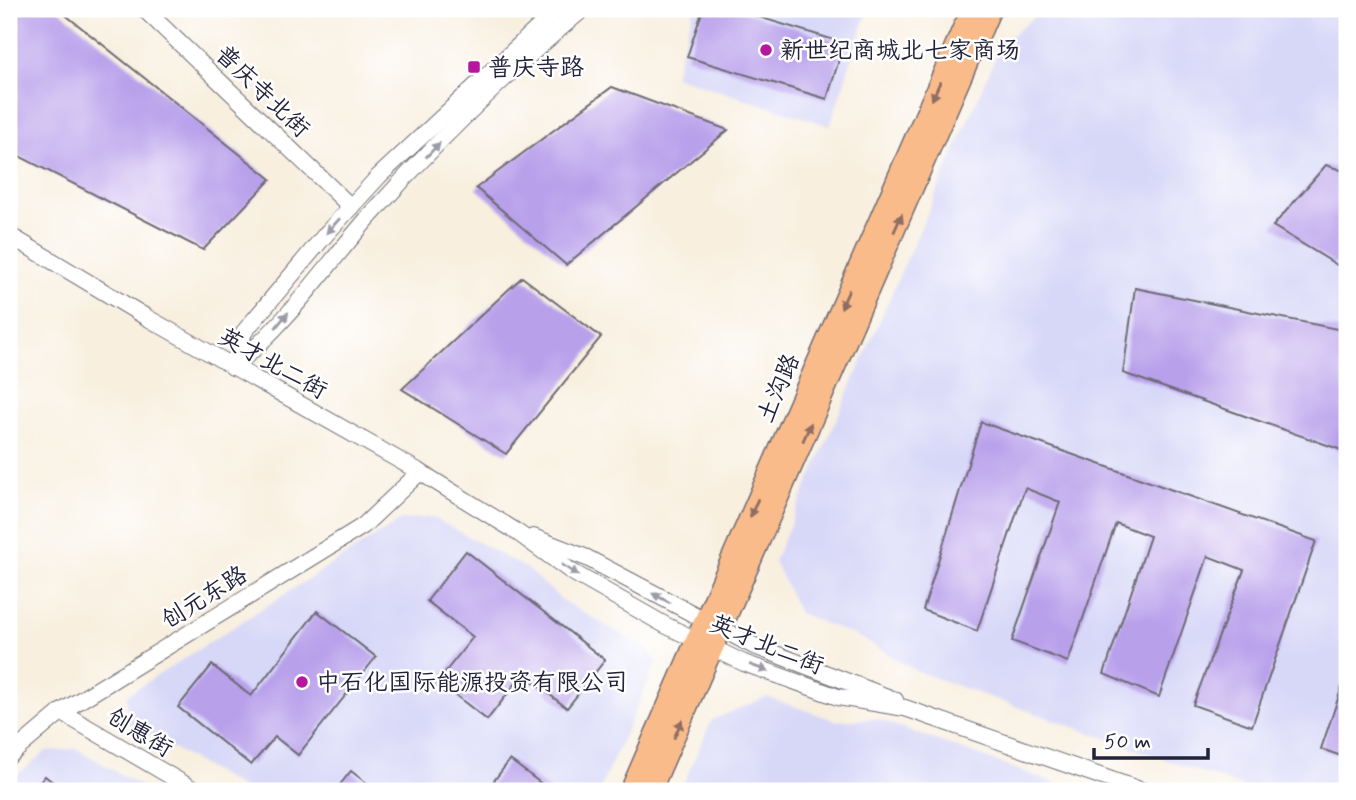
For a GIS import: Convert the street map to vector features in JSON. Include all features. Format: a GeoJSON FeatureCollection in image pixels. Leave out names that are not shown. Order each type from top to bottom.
{"type":"FeatureCollection","features":[{"type":"Feature","properties":{"kind":"main road","name":"土沟路"},"geometry":{"type":"LineString","coordinates":[[650,791],[709,635],[965,24],[978,9]]}},
{"type":"Feature","properties":{"kind":"main road","name":"土沟路"},"geometry":{"type":"LineString","coordinates":[[631,791],[709,635],[990,9]]}},
{"type":"Feature","properties":{"kind":"street","name":"普庆寺北街"},"geometry":{"type":"LineString","coordinates":[[144,9],[351,207]]}},
{"type":"Feature","properties":{"kind":"street"},"geometry":{"type":"LineString","coordinates":[[233,367],[244,332],[351,207],[467,91],[558,9]]}},
{"type":"Feature","properties":{"kind":"street"},"geometry":{"type":"LineString","coordinates":[[233,367],[263,343],[328,264],[440,143],[583,9]]}},
{"type":"Feature","properties":{"kind":"street","name":"英才北二街"},"geometry":{"type":"LineString","coordinates":[[9,234],[233,367],[420,472],[514,530],[587,558],[709,635],[752,645],[891,698],[905,708],[1143,791]]}},
{"type":"Feature","properties":{"kind":"street","name":"创元东路"},"geometry":{"type":"LineString","coordinates":[[9,756],[61,712],[363,526],[420,472]]}},
{"type":"Feature","properties":{"kind":"street","name":"创惠街"},"geometry":{"type":"LineString","coordinates":[[61,712],[196,791]]}},
{"type":"Feature","properties":{"kind":"shaded area"},"geometry":{"type":"Polygon","coordinates":[[[694,9],[868,9],[830,126],[674,76],[694,9]]]}},
{"type":"Feature","properties":{"kind":"shaded area"},"geometry":{"type":"Polygon","coordinates":[[[1044,9],[1347,9],[1347,791],[1254,791],[916,671],[861,638],[799,613],[774,561],[1002,43],[1044,9]]]}},
{"type":"Feature","properties":{"kind":"shaded area"},"geometry":{"type":"Polygon","coordinates":[[[432,517],[527,569],[563,601],[649,650],[657,662],[599,791],[247,791],[127,722],[127,695],[401,520],[432,517]]]}},
{"type":"Feature","properties":{"kind":"shaded area"},"geometry":{"type":"Polygon","coordinates":[[[767,697],[837,721],[877,719],[1077,791],[680,791],[712,720],[767,697]]]}},
{"type":"Feature","properties":{"kind":"shaded area"},"geometry":{"type":"Polygon","coordinates":[[[77,749],[149,791],[9,791],[9,782],[46,751],[77,749]]]}},
{"type":"Feature","properties":{"kind":"building"},"geometry":{"type":"Polygon","coordinates":[[[9,9],[58,9],[271,179],[203,250],[9,151],[9,9]]]}},
{"type":"Feature","properties":{"kind":"building","name":"新世纪商城北七家商场"},"geometry":{"type":"Polygon","coordinates":[[[703,9],[733,9],[844,43],[827,99],[687,57],[703,9]]]}},
{"type":"Feature","properties":{"kind":"building"},"geometry":{"type":"Polygon","coordinates":[[[612,87],[728,130],[566,265],[476,188],[612,87]]]}},
{"type":"Feature","properties":{"kind":"building"},"geometry":{"type":"Polygon","coordinates":[[[1326,165],[1347,172],[1347,271],[1273,226],[1326,165]]]}},
{"type":"Feature","properties":{"kind":"building"},"geometry":{"type":"Polygon","coordinates":[[[522,277],[601,337],[506,454],[402,389],[522,277]]]}},
{"type":"Feature","properties":{"kind":"building"},"geometry":{"type":"Polygon","coordinates":[[[1135,288],[1347,331],[1347,452],[1123,373],[1135,288]]]}},
{"type":"Feature","properties":{"kind":"building"},"geometry":{"type":"Polygon","coordinates":[[[981,422],[1316,541],[1252,726],[1193,705],[1244,570],[1208,556],[1159,697],[1104,674],[1150,536],[1116,523],[1068,662],[1012,641],[1060,502],[1025,488],[977,631],[923,610],[981,422]]]}},
{"type":"Feature","properties":{"kind":"building"},"geometry":{"type":"Polygon","coordinates":[[[466,551],[605,660],[567,708],[523,674],[487,720],[438,681],[473,637],[427,601],[466,551]]]}},
{"type":"Feature","properties":{"kind":"building"},"geometry":{"type":"Polygon","coordinates":[[[317,611],[376,657],[298,755],[275,737],[251,765],[178,707],[212,665],[251,696],[317,611]]]}},
{"type":"Feature","properties":{"kind":"building"},"geometry":{"type":"Polygon","coordinates":[[[1347,678],[1347,758],[1321,749],[1347,678]]]}},
{"type":"Feature","properties":{"kind":"building"},"geometry":{"type":"Polygon","coordinates":[[[510,760],[551,791],[486,791],[510,760]]]}},
{"type":"Feature","properties":{"kind":"building"},"geometry":{"type":"Polygon","coordinates":[[[351,771],[377,791],[335,791],[351,771]]]}},
{"type":"Feature","properties":{"kind":"building"},"geometry":{"type":"Polygon","coordinates":[[[45,776],[64,791],[33,791],[45,776]]]}},
{"type":"Feature","properties":{"kind":"place","name":"新世纪商城北七家商场"},"geometry":{"type":"Point","coordinates":[766,50]}},
{"type":"Feature","properties":{"kind":"place","name":"普庆寺路"},"geometry":{"type":"Point","coordinates":[474,67]}},
{"type":"Feature","properties":{"kind":"place","name":"中石化国际能源投资有限公司"},"geometry":{"type":"Point","coordinates":[302,682]}}]}
